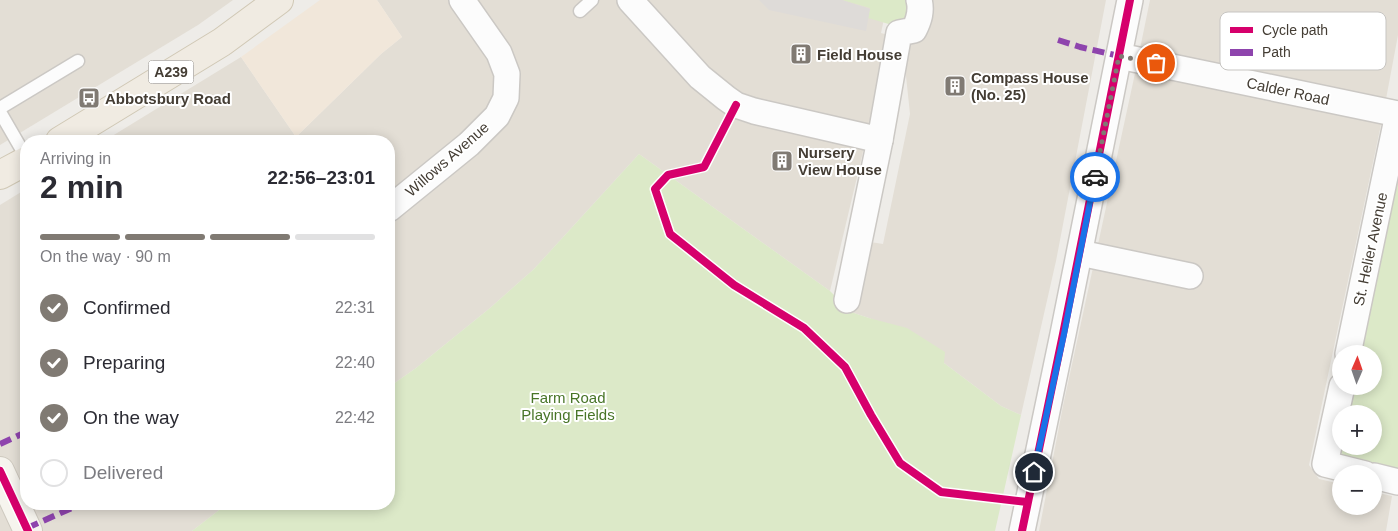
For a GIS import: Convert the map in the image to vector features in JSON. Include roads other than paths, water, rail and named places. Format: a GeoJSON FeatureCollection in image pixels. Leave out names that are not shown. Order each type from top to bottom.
{"type":"FeatureCollection","features":[{"type":"Feature","properties":{"kind":"main road","name":"A239"},"geometry":{"type":"LineString","coordinates":[[70,135],[222,42],[279,0]]}},
{"type":"Feature","properties":{"kind":"main road"},"geometry":{"type":"LineString","coordinates":[[0,175],[20,163]]}},
{"type":"Feature","properties":{"kind":"street","name":"Willows Avenue"},"geometry":{"type":"LineString","coordinates":[[395,204],[469,144],[497,116],[506,98],[507,74],[499,53],[462,0]]}},
{"type":"Feature","properties":{"kind":"street"},"geometry":{"type":"LineString","coordinates":[[630,0],[700,77],[736,105],[754,111],[880,140]]}},
{"type":"Feature","properties":{"kind":"street"},"geometry":{"type":"LineString","coordinates":[[848,300],[899,33],[914,30],[921,11],[919,0]]}},
{"type":"Feature","properties":{"kind":"street"},"geometry":{"type":"LineString","coordinates":[[1022,531],[1130,0]]}},
{"type":"Feature","properties":{"kind":"street","name":"Calder Road"},"geometry":{"type":"LineString","coordinates":[[1119,56],[1398,114]]}},
{"type":"Feature","properties":{"kind":"street","name":"St. Helier Avenue"},"geometry":{"type":"LineString","coordinates":[[1350,345],[1398,114]]}},
{"type":"Feature","properties":{"kind":"street"},"geometry":{"type":"LineString","coordinates":[[1080,253],[1190,276]]}},
{"type":"Feature","properties":{"kind":"street"},"geometry":{"type":"LineString","coordinates":[[1332,466],[1326,464],[1340,395]]}},
{"type":"Feature","properties":{"kind":"street"},"geometry":{"type":"LineString","coordinates":[[0,471],[28,531]]}},
{"type":"Feature","properties":{"kind":"street"},"geometry":{"type":"LineString","coordinates":[[1382,478],[1398,482]]}},
{"type":"Feature","properties":{"kind":"lane"},"geometry":{"type":"LineString","coordinates":[[580,11],[592,0]]}},
{"type":"Feature","properties":{"kind":"lane"},"geometry":{"type":"LineString","coordinates":[[20,148],[0,110],[78,61]]}},
{"type":"Feature","properties":{"kind":"place","name":"Field House"},"geometry":{"type":"Point","coordinates":[801,54]}},
{"type":"Feature","properties":{"kind":"place","name":"Compass House (No. 25)"},"geometry":{"type":"Point","coordinates":[955,86]}},
{"type":"Feature","properties":{"kind":"place","name":"Abbotsbury Road"},"geometry":{"type":"Point","coordinates":[89,98]}},
{"type":"Feature","properties":{"kind":"place","name":"Nursery View House"},"geometry":{"type":"Point","coordinates":[782,161]}},
{"type":"Feature","properties":{"kind":"park label","name":"Farm Road Playing Fields"},"geometry":{"type":"Point","coordinates":[568,406]}}]}
